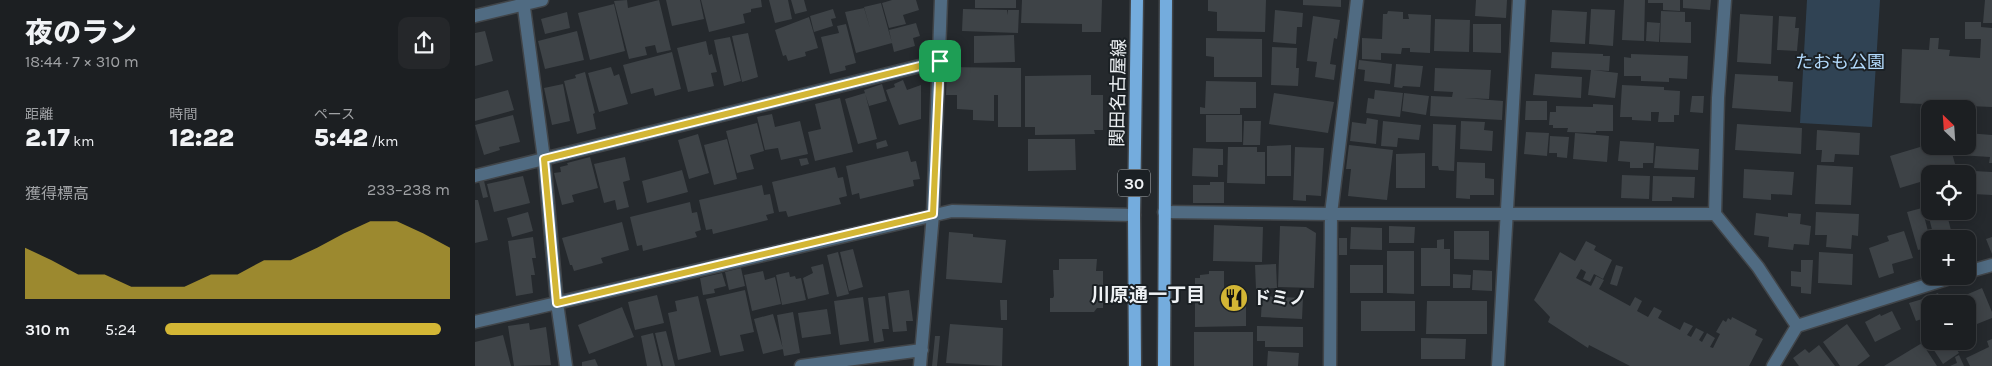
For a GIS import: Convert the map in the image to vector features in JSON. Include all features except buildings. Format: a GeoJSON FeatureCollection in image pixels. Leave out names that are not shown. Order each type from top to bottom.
{"type":"FeatureCollection","features":[{"type":"Feature","properties":{"kind":"main road","name":"関田名古屋線"},"geometry":{"type":"LineString","coordinates":[[1135,366],[1134,214],[1137,0]]}},
{"type":"Feature","properties":{"kind":"main road","name":"30"},"geometry":{"type":"LineString","coordinates":[[1164,366],[1166,0]]}},
{"type":"Feature","properties":{"kind":"street"},"geometry":{"type":"LineString","coordinates":[[475,16],[523,2],[542,0]]}},
{"type":"Feature","properties":{"kind":"street"},"geometry":{"type":"LineString","coordinates":[[921,366],[933,214],[941,0]]}},
{"type":"Feature","properties":{"kind":"street"},"geometry":{"type":"LineString","coordinates":[[1330,366],[1331,214],[1357,0]]}},
{"type":"Feature","properties":{"kind":"street"},"geometry":{"type":"LineString","coordinates":[[1498,366],[1519,0]]}},
{"type":"Feature","properties":{"kind":"street"},"geometry":{"type":"LineString","coordinates":[[1725,0],[1718,98],[1715,214],[1758,267],[1797,326]]}},
{"type":"Feature","properties":{"kind":"street"},"geometry":{"type":"LineString","coordinates":[[523,2],[544,159],[557,303],[566,366]]}},
{"type":"Feature","properties":{"kind":"street"},"geometry":{"type":"LineString","coordinates":[[475,176],[940,61]]}},
{"type":"Feature","properties":{"kind":"street"},"geometry":{"type":"LineString","coordinates":[[475,322],[952,210],[1134,214]]}},
{"type":"Feature","properties":{"kind":"street"},"geometry":{"type":"LineString","coordinates":[[1164,212],[1715,214]]}},
{"type":"Feature","properties":{"kind":"street"},"geometry":{"type":"LineString","coordinates":[[1976,269],[1992,265]]}},
{"type":"Feature","properties":{"kind":"street"},"geometry":{"type":"LineString","coordinates":[[1773,366],[1797,326],[1927,285]]}},
{"type":"Feature","properties":{"kind":"street"},"geometry":{"type":"LineString","coordinates":[[801,366],[922,350]]}},
{"type":"Feature","properties":{"kind":"green space","name":"たおも公園"},"geometry":{"type":"Polygon","coordinates":[[[1807,0],[1880,0],[1872,127],[1800,123],[1807,0]]]}},
{"type":"Feature","properties":{"kind":"place","name":"ドミノ"},"geometry":{"type":"Point","coordinates":[1234,298]}},
{"type":"Feature","properties":{"kind":"district","name":"川原通一丁目"},"geometry":{"type":"Point","coordinates":[1148,294]}},
{"type":"Feature","properties":{"kind":"route"},"geometry":{"type":"LineString","coordinates":[[940,61],[933,214],[557,303],[544,159],[940,61]]}}]}
